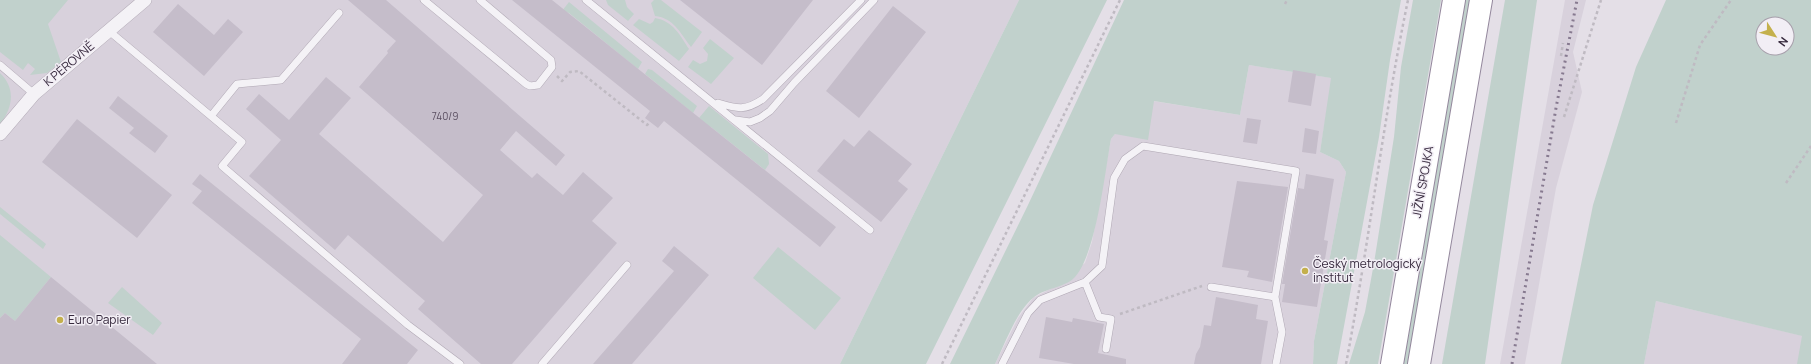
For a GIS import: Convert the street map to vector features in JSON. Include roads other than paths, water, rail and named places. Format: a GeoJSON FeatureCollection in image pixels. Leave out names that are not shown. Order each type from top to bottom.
{"type":"FeatureCollection","features":[{"type":"Feature","properties":{"kind":"highway","name":"JIŽNÍ SPOJKA"},"geometry":{"type":"LineString","coordinates":[[1392,364],[1454,0]]}},
{"type":"Feature","properties":{"kind":"highway"},"geometry":{"type":"LineString","coordinates":[[1419,364],[1481,0]]}},
{"type":"Feature","properties":{"kind":"street","name":"K PÉROVNĚ"},"geometry":{"type":"LineString","coordinates":[[0,134],[34,94],[145,0]]}},
{"type":"Feature","properties":{"kind":"lane"},"geometry":{"type":"LineString","coordinates":[[424,0],[526,84],[530,86],[538,85],[550,71],[553,63],[548,56],[480,0]]}},
{"type":"Feature","properties":{"kind":"lane"},"geometry":{"type":"LineString","coordinates":[[586,0],[870,230]]}},
{"type":"Feature","properties":{"kind":"lane"},"geometry":{"type":"LineString","coordinates":[[713,102],[740,109],[752,106],[783,79],[861,0]]}},
{"type":"Feature","properties":{"kind":"lane"},"geometry":{"type":"LineString","coordinates":[[736,120],[750,122],[760,118],[770,111],[794,83],[874,0]]}},
{"type":"Feature","properties":{"kind":"lane"},"geometry":{"type":"LineString","coordinates":[[211,116],[237,84],[281,80],[339,13]]}},
{"type":"Feature","properties":{"kind":"lane"},"geometry":{"type":"LineString","coordinates":[[109,31],[242,142],[222,166],[408,325],[460,364]]}},
{"type":"Feature","properties":{"kind":"lane"},"geometry":{"type":"LineString","coordinates":[[0,65],[34,94]]}},
{"type":"Feature","properties":{"kind":"lane"},"geometry":{"type":"LineString","coordinates":[[1002,364],[1028,313],[1040,300],[1086,282],[1102,266],[1114,178],[1125,159],[1143,146],[1296,171],[1275,297],[1282,332],[1276,364]]}},
{"type":"Feature","properties":{"kind":"lane"},"geometry":{"type":"LineString","coordinates":[[542,364],[627,265]]}},
{"type":"Feature","properties":{"kind":"lane"},"geometry":{"type":"LineString","coordinates":[[1086,282],[1099,317],[1111,320],[1106,349]]}},
{"type":"Feature","properties":{"kind":"lane"},"geometry":{"type":"LineString","coordinates":[[1211,287],[1275,297]]}},
{"type":"Feature","properties":{"kind":"railway"},"geometry":{"type":"LineString","coordinates":[[1512,364],[1556,108],[1577,0]]}},
{"type":"Feature","properties":{"kind":"place","name":"Český metrologický institut"},"geometry":{"type":"Point","coordinates":[1305,271]}},
{"type":"Feature","properties":{"kind":"place","name":"Euro Papier"},"geometry":{"type":"Point","coordinates":[60,320]}}]}
